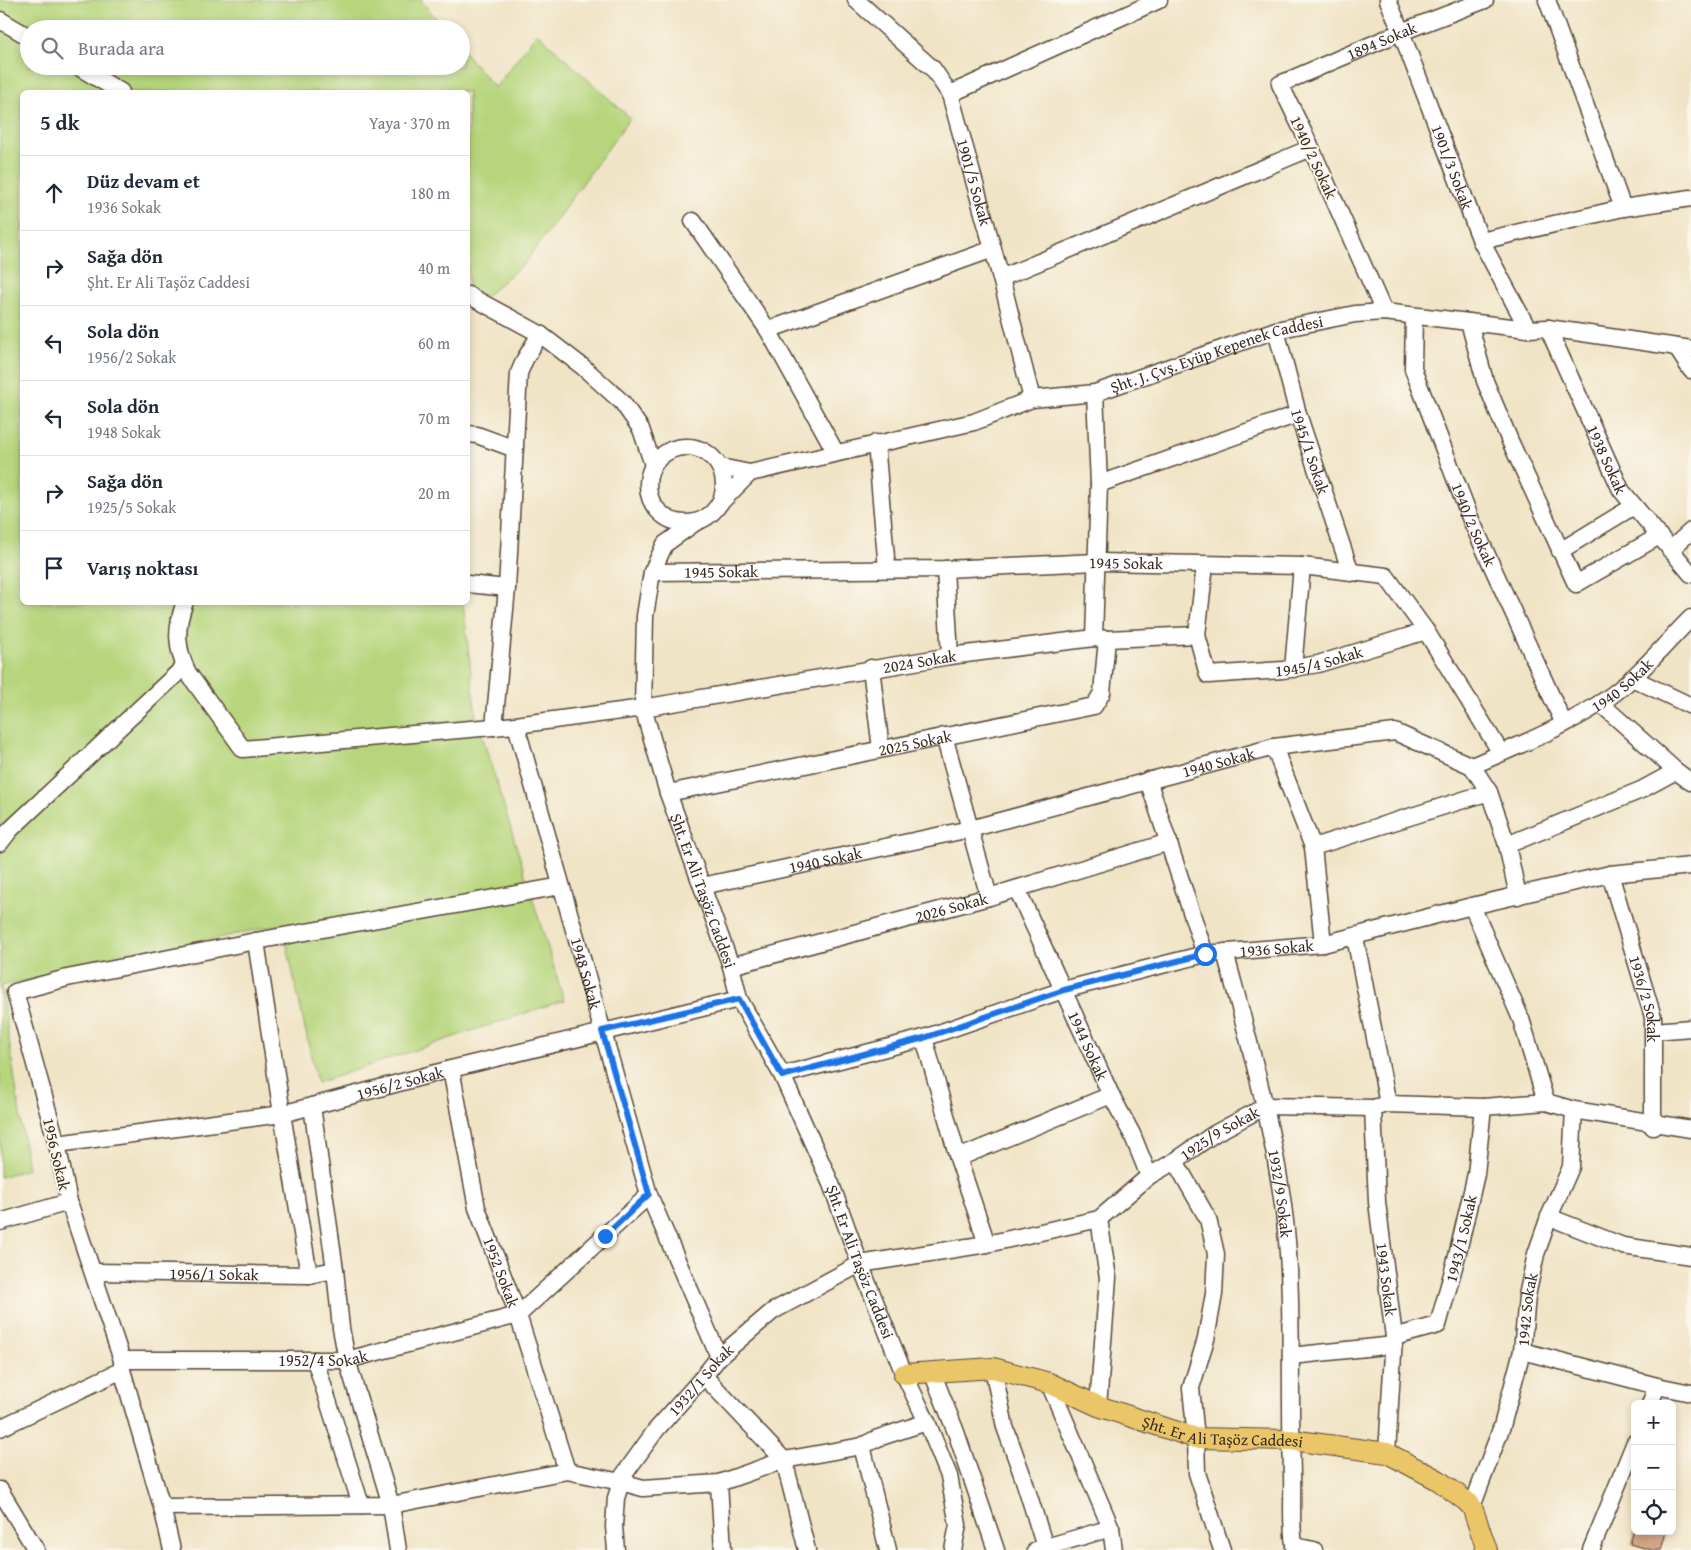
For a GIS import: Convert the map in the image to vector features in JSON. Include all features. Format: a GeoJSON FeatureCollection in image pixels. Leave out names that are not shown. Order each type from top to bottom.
{"type":"FeatureCollection","features":[{"type":"Feature","properties":{"kind":"main road","name":"Şht. Er Ali Taşöz Caddesi"},"geometry":{"type":"LineString","coordinates":[[904,1374],[993,1368],[1049,1383],[1098,1406],[1196,1438],[1291,1440],[1387,1453],[1438,1480],[1472,1507]]}},
{"type":"Feature","properties":{"kind":"main road"},"geometry":{"type":"LineString","coordinates":[[1472,1507],[1487,1550]]}},
{"type":"Feature","properties":{"kind":"street","name":"1901/5 Sokak"},"geometry":{"type":"LineString","coordinates":[[856,0],[933,69],[950,94],[1032,399]]}},
{"type":"Feature","properties":{"kind":"street","name":"1901/3 Sokak"},"geometry":{"type":"LineString","coordinates":[[1388,0],[1482,242],[1528,329]]}},
{"type":"Feature","properties":{"kind":"street"},"geometry":{"type":"LineString","coordinates":[[1547,0],[1623,208]]}},
{"type":"Feature","properties":{"kind":"street"},"geometry":{"type":"LineString","coordinates":[[950,94],[1148,2]]}},
{"type":"Feature","properties":{"kind":"street","name":"1894 Sokak"},"geometry":{"type":"LineString","coordinates":[[1280,84],[1475,2]]}},
{"type":"Feature","properties":{"kind":"street"},"geometry":{"type":"LineString","coordinates":[[0,20],[20,32]]}},
{"type":"Feature","properties":{"kind":"street"},"geometry":{"type":"LineString","coordinates":[[92,75],[118,90]]}},
{"type":"Feature","properties":{"kind":"street","name":"1940/2 Sokak"},"geometry":{"type":"LineString","coordinates":[[1280,84],[1311,148],[1384,312]]}},
{"type":"Feature","properties":{"kind":"street"},"geometry":{"type":"LineString","coordinates":[[1001,278],[1311,148]]}},
{"type":"Feature","properties":{"kind":"street"},"geometry":{"type":"LineString","coordinates":[[1482,242],[1623,208],[1691,198]]}},
{"type":"Feature","properties":{"kind":"street"},"geometry":{"type":"LineString","coordinates":[[693,221],[768,330],[836,452]]}},
{"type":"Feature","properties":{"kind":"street"},"geometry":{"type":"LineString","coordinates":[[768,330],[993,250]]}},
{"type":"Feature","properties":{"kind":"street"},"geometry":{"type":"LineString","coordinates":[[470,296],[540,334],[622,402],[641,429],[653,465]]}},
{"type":"Feature","properties":{"kind":"street","name":"Şht. J. Çvş. Eyüp Kepenek Caddesi"},"geometry":{"type":"LineString","coordinates":[[750,473],[974,422],[1032,399],[1095,393],[1276,330],[1355,314],[1384,312],[1528,329],[1548,328],[1684,348]]}},
{"type":"Feature","properties":{"kind":"street","name":"1940/2 Sokak"},"geometry":{"type":"LineString","coordinates":[[1414,316],[1414,369],[1420,386],[1471,520],[1564,724]]}},
{"type":"Feature","properties":{"kind":"street"},"geometry":{"type":"LineString","coordinates":[[1469,322],[1485,382],[1576,584],[1659,536]]}},
{"type":"Feature","properties":{"kind":"street","name":"1938 Sokak"},"geometry":{"type":"LineString","coordinates":[[1548,328],[1621,490],[1691,574]]}},
{"type":"Feature","properties":{"kind":"street","name":"1945/1 Sokak"},"geometry":{"type":"LineString","coordinates":[[1276,330],[1298,414],[1351,573]]}},
{"type":"Feature","properties":{"kind":"street"},"geometry":{"type":"LineString","coordinates":[[494,727],[507,588],[519,373],[540,334]]}},
{"type":"Feature","properties":{"kind":"street"},"geometry":{"type":"LineString","coordinates":[[1684,348],[1691,370]]}},
{"type":"Feature","properties":{"kind":"street","name":"2025 Sokak"},"geometry":{"type":"LineString","coordinates":[[668,793],[1094,706],[1102,693],[1097,562],[1099,484],[1095,393]]}},
{"type":"Feature","properties":{"kind":"street"},"geometry":{"type":"LineString","coordinates":[[1099,484],[1298,414]]}},
{"type":"Feature","properties":{"kind":"street"},"geometry":{"type":"LineString","coordinates":[[641,429],[669,450]]}},
{"type":"Feature","properties":{"kind":"street"},"geometry":{"type":"LineString","coordinates":[[470,434],[515,449]]}},
{"type":"Feature","properties":{"kind":"street"},"geometry":{"type":"LineString","coordinates":[[876,443],[888,569]]}},
{"type":"Feature","properties":{"kind":"street"},"geometry":{"type":"LineString","coordinates":[[696,522],[668,519],[653,505],[649,495],[647,485],[648,474],[653,465],[669,450],[686,446],[704,450],[713,458],[720,467],[724,490],[721,502]]}},
{"type":"Feature","properties":{"kind":"street"},"geometry":{"type":"LineString","coordinates":[[720,467],[750,473]]}},
{"type":"Feature","properties":{"kind":"street"},"geometry":{"type":"LineString","coordinates":[[660,513],[665,544],[696,522],[705,519],[750,473]]}},
{"type":"Feature","properties":{"kind":"street"},"geometry":{"type":"LineString","coordinates":[[1560,551],[1634,506]]}},
{"type":"Feature","properties":{"kind":"street"},"geometry":{"type":"LineString","coordinates":[[1670,550],[1691,531]]}},
{"type":"Feature","properties":{"kind":"street","name":"Şht. Er Ali Taşöz Caddesi"},"geometry":{"type":"LineString","coordinates":[[665,544],[652,572],[645,616],[643,708],[668,793],[731,966],[739,999],[782,1076],[831,1184],[860,1264],[904,1374]]}},
{"type":"Feature","properties":{"kind":"street","name":"1945 Sokak"},"geometry":{"type":"LineString","coordinates":[[652,572],[945,569],[1097,562],[1302,566],[1386,576],[1426,631],[1501,753]]}},
{"type":"Feature","properties":{"kind":"street"},"geometry":{"type":"LineString","coordinates":[[1198,635],[1205,564]]}},
{"type":"Feature","properties":{"kind":"street"},"geometry":{"type":"LineString","coordinates":[[1293,668],[1302,566]]}},
{"type":"Feature","properties":{"kind":"street"},"geometry":{"type":"LineString","coordinates":[[945,569],[950,656]]}},
{"type":"Feature","properties":{"kind":"street"},"geometry":{"type":"LineString","coordinates":[[470,584],[507,588]]}},
{"type":"Feature","properties":{"kind":"street"},"geometry":{"type":"LineString","coordinates":[[0,843],[10,830],[185,666],[180,652],[178,630],[184,605]]}},
{"type":"Feature","properties":{"kind":"street","name":"1940 Sokak"},"geometry":{"type":"LineString","coordinates":[[702,886],[970,829],[1274,747],[1395,732],[1472,766],[1564,724],[1600,703],[1632,678],[1691,618]]}},
{"type":"Feature","properties":{"kind":"street","name":"1945/4 Sokak"},"geometry":{"type":"LineString","coordinates":[[1198,635],[1208,675],[1318,664],[1426,631]]}},
{"type":"Feature","properties":{"kind":"street","name":"2024 Sokak"},"geometry":{"type":"LineString","coordinates":[[185,666],[243,749],[516,725],[643,708],[950,656],[1101,638],[1198,635]]}},
{"type":"Feature","properties":{"kind":"street"},"geometry":{"type":"LineString","coordinates":[[871,668],[881,749]]}},
{"type":"Feature","properties":{"kind":"street"},"geometry":{"type":"LineString","coordinates":[[1632,678],[1691,706]]}},
{"type":"Feature","properties":{"kind":"street"},"geometry":{"type":"LineString","coordinates":[[1600,703],[1676,771],[1691,782]]}},
{"type":"Feature","properties":{"kind":"street","name":"1948 Sokak"},"geometry":{"type":"LineString","coordinates":[[516,725],[649,1194],[719,1357]]}},
{"type":"Feature","properties":{"kind":"street"},"geometry":{"type":"LineString","coordinates":[[944,736],[989,897]]}},
{"type":"Feature","properties":{"kind":"street"},"geometry":{"type":"LineString","coordinates":[[1274,747],[1313,847],[1323,944]]}},
{"type":"Feature","properties":{"kind":"street"},"geometry":{"type":"LineString","coordinates":[[1472,766],[1489,792],[1507,845],[1518,896]]}},
{"type":"Feature","properties":{"kind":"street"},"geometry":{"type":"LineString","coordinates":[[1507,845],[1641,790],[1676,771]]}},
{"type":"Feature","properties":{"kind":"street"},"geometry":{"type":"LineString","coordinates":[[1148,780],[1205,954]]}},
{"type":"Feature","properties":{"kind":"street"},"geometry":{"type":"LineString","coordinates":[[1313,847],[1489,792]]}},
{"type":"Feature","properties":{"kind":"street","name":"2026 Sokak"},"geometry":{"type":"LineString","coordinates":[[731,966],[989,897],[1169,842]]}},
{"type":"Feature","properties":{"kind":"street","name":"1936 Sokak"},"geometry":{"type":"LineString","coordinates":[[782,1076],[924,1038],[1064,990],[1205,954],[1323,944],[1472,906],[1610,874],[1691,866]]}},
{"type":"Feature","properties":{"kind":"street","name":"1936/2 Sokak"},"geometry":{"type":"LineString","coordinates":[[1610,874],[1653,1017],[1653,1124]]}},
{"type":"Feature","properties":{"kind":"street"},"geometry":{"type":"LineString","coordinates":[[309,1275],[256,941],[561,886]]}},
{"type":"Feature","properties":{"kind":"street","name":"1944 Sokak"},"geometry":{"type":"LineString","coordinates":[[1017,889],[1111,1095],[1132,1134],[1148,1176]]}},
{"type":"Feature","properties":{"kind":"street"},"geometry":{"type":"LineString","coordinates":[[1472,906],[1521,1019],[1546,1102]]}},
{"type":"Feature","properties":{"kind":"street","name":"1943 Sokak"},"geometry":{"type":"LineString","coordinates":[[1355,937],[1380,1106],[1377,1202],[1394,1341],[1387,1453]]}},
{"type":"Feature","properties":{"kind":"street","name":"1956 Sokak"},"geometry":{"type":"LineString","coordinates":[[172,1550],[162,1507],[122,1365],[69,1202],[57,1144],[15,992],[68,978],[256,941]]}},
{"type":"Feature","properties":{"kind":"street","name":"1932/9 Sokak"},"geometry":{"type":"LineString","coordinates":[[1225,952],[1266,1106],[1282,1203],[1289,1268],[1294,1548]]}},
{"type":"Feature","properties":{"kind":"street","name":"1956/2 Sokak"},"geometry":{"type":"LineString","coordinates":[[57,1144],[282,1114],[602,1031],[739,999]]}},
{"type":"Feature","properties":{"kind":"street"},"geometry":{"type":"LineString","coordinates":[[1654,1031],[1691,1028]]}},
{"type":"Feature","properties":{"kind":"street"},"geometry":{"type":"LineString","coordinates":[[924,1038],[958,1158],[987,1244]]}},
{"type":"Feature","properties":{"kind":"street","name":"1952 Sokak"},"geometry":{"type":"LineString","coordinates":[[451,1069],[477,1208],[518,1315],[567,1471]]}},
{"type":"Feature","properties":{"kind":"street"},"geometry":{"type":"LineString","coordinates":[[958,1158],[1111,1095]]}},
{"type":"Feature","properties":{"kind":"street","name":"1925/9 Sokak"},"geometry":{"type":"LineString","coordinates":[[860,1264],[987,1244],[1099,1219],[1148,1176],[1176,1161],[1214,1134],[1266,1106],[1483,1106],[1546,1102],[1574,1110],[1691,1129]]}},
{"type":"Feature","properties":{"kind":"street"},"geometry":{"type":"LineString","coordinates":[[312,1106],[335,1270],[340,1328],[347,1360],[392,1505],[398,1550]]}},
{"type":"Feature","properties":{"kind":"street","name":"1943/1 Sokak"},"geometry":{"type":"LineString","coordinates":[[1394,1341],[1438,1325],[1457,1256],[1476,1174],[1483,1106]]}},
{"type":"Feature","properties":{"kind":"street","name":"1942 Sokak"},"geometry":{"type":"LineString","coordinates":[[1472,1507],[1502,1426],[1522,1351],[1527,1296],[1536,1254],[1549,1217],[1571,1167],[1574,1110]]}},
{"type":"Feature","properties":{"kind":"street"},"geometry":{"type":"LineString","coordinates":[[1176,1161],[1208,1219],[1216,1254],[1214,1294],[1206,1339],[1191,1388],[1197,1473],[1222,1550]]}},
{"type":"Feature","properties":{"kind":"street"},"geometry":{"type":"LineString","coordinates":[[518,1315],[649,1194]]}},
{"type":"Feature","properties":{"kind":"street"},"geometry":{"type":"LineString","coordinates":[[0,1222],[69,1202]]}},
{"type":"Feature","properties":{"kind":"street"},"geometry":{"type":"LineString","coordinates":[[1549,1217],[1623,1246],[1691,1256]]}},
{"type":"Feature","properties":{"kind":"street"},"geometry":{"type":"LineString","coordinates":[[1098,1406],[1108,1278],[1099,1219]]}},
{"type":"Feature","properties":{"kind":"street","name":"1932/1 Sokak"},"geometry":{"type":"LineString","coordinates":[[616,1550],[614,1526],[616,1498],[623,1476],[656,1430],[719,1357],[773,1311],[860,1264]]}},
{"type":"Feature","properties":{"kind":"street","name":"1956/1 Sokak"},"geometry":{"type":"LineString","coordinates":[[93,1272],[309,1275],[335,1270]]}},
{"type":"Feature","properties":{"kind":"street","name":"1952/4 Sokak"},"geometry":{"type":"LineString","coordinates":[[122,1365],[347,1360],[518,1315]]}},
{"type":"Feature","properties":{"kind":"street"},"geometry":{"type":"LineString","coordinates":[[1291,1356],[1394,1341]]}},
{"type":"Feature","properties":{"kind":"street"},"geometry":{"type":"LineString","coordinates":[[1522,1351],[1691,1393]]}},
{"type":"Feature","properties":{"kind":"street"},"geometry":{"type":"LineString","coordinates":[[316,1360],[361,1505]]}},
{"type":"Feature","properties":{"kind":"street"},"geometry":{"type":"LineString","coordinates":[[0,1428],[122,1365]]}},
{"type":"Feature","properties":{"kind":"street"},"geometry":{"type":"LineString","coordinates":[[993,1368],[1005,1427],[1023,1477],[1040,1549],[1110,1528]]}},
{"type":"Feature","properties":{"kind":"street"},"geometry":{"type":"LineString","coordinates":[[932,1372],[956,1432],[996,1550]]}},
{"type":"Feature","properties":{"kind":"street"},"geometry":{"type":"LineString","coordinates":[[904,1374],[927,1422],[949,1476],[958,1524],[953,1550]]}},
{"type":"Feature","properties":{"kind":"street"},"geometry":{"type":"LineString","coordinates":[[704,1376],[784,1460],[807,1550]]}},
{"type":"Feature","properties":{"kind":"street"},"geometry":{"type":"LineString","coordinates":[[1049,1383],[1110,1528],[1114,1550]]}},
{"type":"Feature","properties":{"kind":"street"},"geometry":{"type":"LineString","coordinates":[[1652,1400],[1657,1386]]}},
{"type":"Feature","properties":{"kind":"street"},"geometry":{"type":"LineString","coordinates":[[162,1507],[392,1505],[567,1471],[643,1488],[719,1483],[784,1460],[862,1446],[878,1438],[927,1422]]}},
{"type":"Feature","properties":{"kind":"street"},"geometry":{"type":"LineString","coordinates":[[1592,1550],[1634,1445]]}},
{"type":"Feature","properties":{"kind":"street"},"geometry":{"type":"LineString","coordinates":[[862,1446],[888,1550]]}},
{"type":"Feature","properties":{"kind":"street"},"geometry":{"type":"LineString","coordinates":[[719,1483],[723,1550]]}},
{"type":"Feature","properties":{"kind":"street"},"geometry":{"type":"LineString","coordinates":[[0,1490],[36,1550]]}},
{"type":"Feature","properties":{"kind":"street"},"geometry":{"type":"LineString","coordinates":[[1294,1548],[1314,1550]]}},
{"type":"Feature","properties":{"kind":"green space"},"geometry":{"type":"Polygon","coordinates":[[[0,0],[422,0],[437,20],[20,20],[20,75],[470,75],[470,59],[495,88],[537,33],[630,118],[525,263],[470,309],[470,90],[20,90],[20,605],[463,605],[476,716],[564,1000],[317,1083],[282,924],[1,986],[28,1169],[0,1177],[0,0]]]}},
{"type":"Feature","properties":{"kind":"building"},"geometry":{"type":"Polygon","coordinates":[[[1633,1535],[1665,1535],[1661,1550],[1652,1550],[1630,1544],[1633,1535]]]}},
{"type":"Feature","properties":{"kind":"route"},"geometry":{"type":"LineString","coordinates":[[605,1236],[649,1194],[602,1031],[739,999],[782,1076],[924,1038],[1064,990],[1205,954]]}}]}
